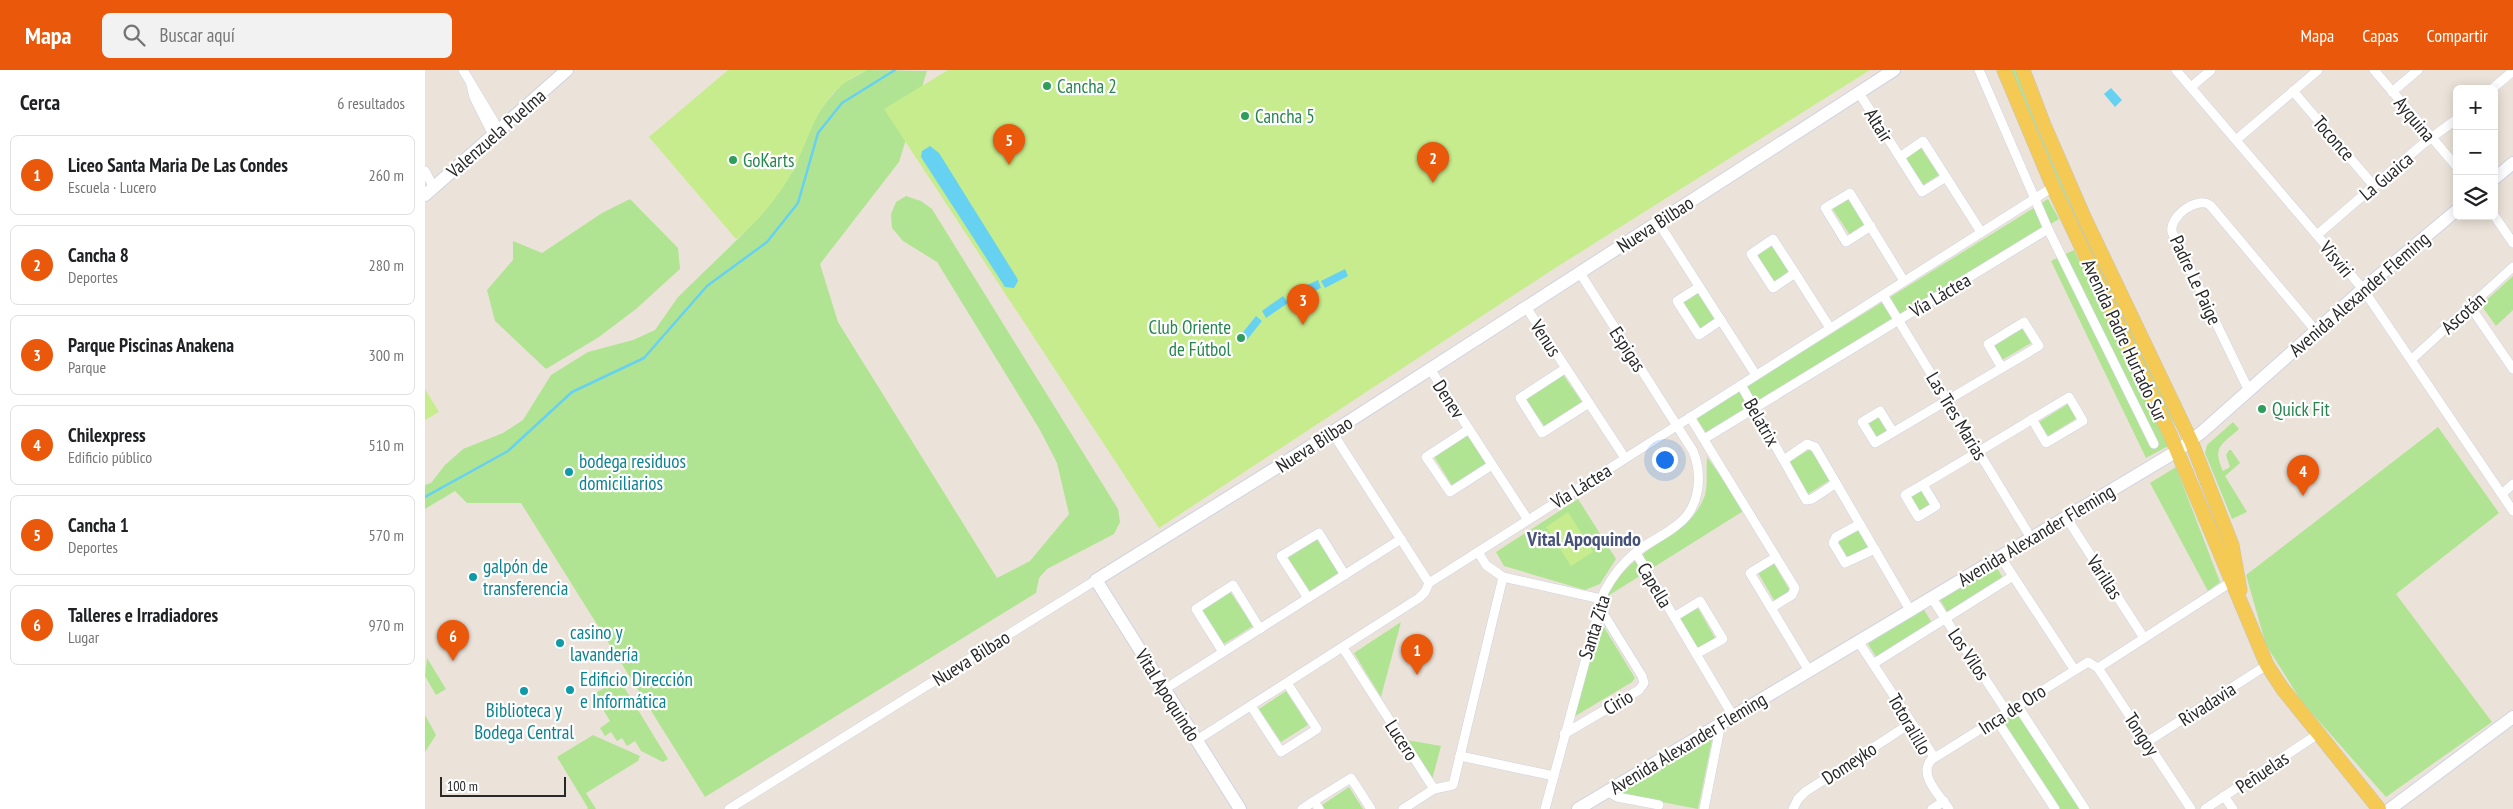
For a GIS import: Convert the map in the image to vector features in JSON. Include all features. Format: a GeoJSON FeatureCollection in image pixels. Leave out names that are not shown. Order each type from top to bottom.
{"type":"FeatureCollection","features":[{"type":"Feature","properties":{"kind":"main road","name":"Avenida Padre Hurtado Sur"},"geometry":{"type":"LineString","coordinates":[[2004,70],[2053,187],[2177,451],[2267,665],[2282,688],[2379,809]]}},
{"type":"Feature","properties":{"kind":"main road","name":"Avenida Padre Hurtado Sur"},"geometry":{"type":"LineString","coordinates":[[2023,70],[2044,125],[2084,217],[2191,441],[2232,545],[2245,610]]}},
{"type":"Feature","properties":{"kind":"street"},"geometry":{"type":"LineString","coordinates":[[463,70],[471,85],[479,94],[496,133]]}},
{"type":"Feature","properties":{"kind":"street","name":"Valenzuela Puelma"},"geometry":{"type":"LineString","coordinates":[[429,191],[566,70]]}},
{"type":"Feature","properties":{"kind":"street","name":"Nueva Bilbao"},"geometry":{"type":"LineString","coordinates":[[729,809],[1332,432],[1894,70]]}},
{"type":"Feature","properties":{"kind":"street","name":"Avenida Padre Hurtado Sur"},"geometry":{"type":"LineString","coordinates":[[1979,70],[2047,229],[2153,444]]}},
{"type":"Feature","properties":{"kind":"street","name":"Visviri"},"geometry":{"type":"LineString","coordinates":[[2176,70],[2363,289],[2513,511]]}},
{"type":"Feature","properties":{"kind":"street"},"geometry":{"type":"LineString","coordinates":[[2191,87],[2211,70]]}},
{"type":"Feature","properties":{"kind":"street"},"geometry":{"type":"LineString","coordinates":[[2236,140],[2318,70]]}},
{"type":"Feature","properties":{"kind":"street","name":"Ayquina"},"geometry":{"type":"LineString","coordinates":[[2374,70],[2453,162]]}},
{"type":"Feature","properties":{"kind":"street"},"geometry":{"type":"LineString","coordinates":[[2393,92],[2418,70]]}},
{"type":"Feature","properties":{"kind":"street"},"geometry":{"type":"LineString","coordinates":[[2497,85],[2513,71]]}},
{"type":"Feature","properties":{"kind":"street","name":"Toconce"},"geometry":{"type":"LineString","coordinates":[[2293,91],[2374,186]]}},
{"type":"Feature","properties":{"kind":"street","name":"Altair"},"geometry":{"type":"LineString","coordinates":[[1859,92],[1922,192],[1946,177]]}},
{"type":"Feature","properties":{"kind":"street","name":"La Guaica"},"geometry":{"type":"LineString","coordinates":[[2317,235],[2453,122]]}},
{"type":"Feature","properties":{"kind":"street","name":"Altair"},"geometry":{"type":"LineString","coordinates":[[1900,157],[1923,142],[1981,232]]}},
{"type":"Feature","properties":{"kind":"street"},"geometry":{"type":"LineString","coordinates":[[2498,176],[2513,163]]}},
{"type":"Feature","properties":{"kind":"street"},"geometry":{"type":"LineString","coordinates":[[425,171],[429,191]]}},
{"type":"Feature","properties":{"kind":"street","name":"Vía Láctea"},"geometry":{"type":"LineString","coordinates":[[1197,740],[1419,598],[1425,592],[1429,583],[2053,187]]}},
{"type":"Feature","properties":{"kind":"street","name":"Vía Láctea"},"geometry":{"type":"LineString","coordinates":[[1871,226],[1846,242],[1825,208],[1850,193],[1871,226],[1904,281]]}},
{"type":"Feature","properties":{"kind":"street","name":"Padre Le Paige"},"geometry":{"type":"LineString","coordinates":[[2249,391],[2172,232],[2172,224],[2176,218],[2196,203],[2205,202],[2210,205],[2316,331]]}},
{"type":"Feature","properties":{"kind":"street","name":"Avenida Alexander Fleming"},"geometry":{"type":"LineString","coordinates":[[1578,809],[2177,451],[2191,441],[2363,289],[2453,213]]}},
{"type":"Feature","properties":{"kind":"street"},"geometry":{"type":"LineString","coordinates":[[2497,220],[2513,243]]}},
{"type":"Feature","properties":{"kind":"street","name":"Belatrix"},"geometry":{"type":"LineString","coordinates":[[1658,222],[1756,375]]}},
{"type":"Feature","properties":{"kind":"street","name":"Vía Láctea"},"geometry":{"type":"LineString","coordinates":[[1704,439],[2047,229]]}},
{"type":"Feature","properties":{"kind":"street"},"geometry":{"type":"LineString","coordinates":[[1795,273],[1773,288],[1751,254],[1773,239],[1795,273],[1830,328]]}},
{"type":"Feature","properties":{"kind":"street","name":"Ascotán"},"geometry":{"type":"LineString","coordinates":[[2412,359],[2513,267]]}},
{"type":"Feature","properties":{"kind":"street","name":"Espigas"},"geometry":{"type":"LineString","coordinates":[[1580,273],[1677,425]]}},
{"type":"Feature","properties":{"kind":"street"},"geometry":{"type":"LineString","coordinates":[[1699,286],[1677,301],[1699,334],[1721,320]]}},
{"type":"Feature","properties":{"kind":"street","name":"Las Tres Marias"},"geometry":{"type":"LineString","coordinates":[[1883,295],[2031,538]]}},
{"type":"Feature","properties":{"kind":"street"},"geometry":{"type":"LineString","coordinates":[[2471,306],[2513,369]]}},
{"type":"Feature","properties":{"kind":"street","name":"Venus"},"geometry":{"type":"LineString","coordinates":[[1526,307],[1625,458]]}},
{"type":"Feature","properties":{"kind":"street"},"geometry":{"type":"LineString","coordinates":[[1893,432],[2002,368],[2039,346],[2025,322],[1988,344],[2002,368]]}},
{"type":"Feature","properties":{"kind":"street","name":"Venus"},"geometry":{"type":"LineString","coordinates":[[1566,368],[1520,398],[1529,412],[1543,433],[1589,403]]}},
{"type":"Feature","properties":{"kind":"street","name":"Denev"},"geometry":{"type":"LineString","coordinates":[[1430,369],[1528,520]]}},
{"type":"Feature","properties":{"kind":"street","name":"Belatrix"},"geometry":{"type":"LineString","coordinates":[[1741,385],[1806,500],[1812,499],[1836,483]]}},
{"type":"Feature","properties":{"kind":"street"},"geometry":{"type":"LineString","coordinates":[[1923,485],[2032,419],[2069,397],[2083,420],[2046,443],[2032,419]]}},
{"type":"Feature","properties":{"kind":"street"},"geometry":{"type":"LineString","coordinates":[[1690,417],[1795,588],[1792,595],[1771,608]]}},
{"type":"Feature","properties":{"kind":"street","name":"Santa Zita"},"geometry":{"type":"LineString","coordinates":[[1545,809],[1599,602],[1618,571],[1636,553],[1678,525],[1689,513],[1696,498],[1699,482],[1698,466],[1693,451],[1677,425]]}},
{"type":"Feature","properties":{"kind":"street","name":"Denev"},"geometry":{"type":"LineString","coordinates":[[1469,429],[1427,457],[1431,464],[1450,492],[1492,464]]}},
{"type":"Feature","properties":{"kind":"street"},"geometry":{"type":"LineString","coordinates":[[1332,432],[1429,583]]}},
{"type":"Feature","properties":{"kind":"street","name":"Belatrix"},"geometry":{"type":"LineString","coordinates":[[1784,460],[1807,444],[1815,447],[1910,610]]}},
{"type":"Feature","properties":{"kind":"street"},"geometry":{"type":"LineString","coordinates":[[2501,494],[2513,484]]}},
{"type":"Feature","properties":{"kind":"street","name":"Varillas"},"geometry":{"type":"LineString","coordinates":[[2066,517],[2144,638]]}},
{"type":"Feature","properties":{"kind":"street"},"geometry":{"type":"LineString","coordinates":[[1860,524],[1837,537],[1833,543],[1845,563],[1875,550]]}},
{"type":"Feature","properties":{"kind":"street"},"geometry":{"type":"LineString","coordinates":[[1308,598],[1281,556],[1319,533],[1345,575]]}},
{"type":"Feature","properties":{"kind":"street"},"geometry":{"type":"LineString","coordinates":[[1165,689],[1401,539]]}},
{"type":"Feature","properties":{"kind":"street"},"geometry":{"type":"LineString","coordinates":[[1478,552],[1486,565],[1503,577],[1599,602]]}},
{"type":"Feature","properties":{"kind":"street","name":"Capella"},"geometry":{"type":"LineString","coordinates":[[1636,553],[1733,716]]}},
{"type":"Feature","properties":{"kind":"street"},"geometry":{"type":"LineString","coordinates":[[2000,556],[2074,668]]}},
{"type":"Feature","properties":{"kind":"street"},"geometry":{"type":"LineString","coordinates":[[1776,557],[1750,573],[1809,671]]}},
{"type":"Feature","properties":{"kind":"street"},"geometry":{"type":"LineString","coordinates":[[1873,664],[2013,576]]}},
{"type":"Feature","properties":{"kind":"street"},"geometry":{"type":"LineString","coordinates":[[1403,809],[1434,789],[1453,785],[1503,577]]}},
{"type":"Feature","properties":{"kind":"street","name":"Vital Apoquindo"},"geometry":{"type":"LineString","coordinates":[[1096,580],[1240,809]]}},
{"type":"Feature","properties":{"kind":"street","name":"Inca de Oro"},"geometry":{"type":"LineString","coordinates":[[1934,757],[1941,755],[2074,668],[2083,663],[2094,665],[2144,638],[2231,582]]}},
{"type":"Feature","properties":{"kind":"street"},"geometry":{"type":"LineString","coordinates":[[1223,652],[1195,608],[1233,585],[1261,628]]}},
{"type":"Feature","properties":{"kind":"street","name":"Los Vilos"},"geometry":{"type":"LineString","coordinates":[[1931,597],[2007,712]]}},
{"type":"Feature","properties":{"kind":"street","name":"Capella"},"geometry":{"type":"LineString","coordinates":[[1674,617],[1700,601],[1723,639],[1697,654]]}},
{"type":"Feature","properties":{"kind":"street","name":"Cirio"},"geometry":{"type":"LineString","coordinates":[[1564,734],[1643,686],[1643,678],[1599,602]]}},
{"type":"Feature","properties":{"kind":"street","name":"Totoralillo"},"geometry":{"type":"LineString","coordinates":[[1858,641],[1934,757],[1928,763],[1927,774],[1946,805]]}},
{"type":"Feature","properties":{"kind":"street","name":"Lucero"},"geometry":{"type":"LineString","coordinates":[[1343,648],[1434,789]]}},
{"type":"Feature","properties":{"kind":"street","name":"Tongoy"},"geometry":{"type":"LineString","coordinates":[[2094,665],[2191,809]]}},
{"type":"Feature","properties":{"kind":"street","name":"Rivadavia"},"geometry":{"type":"LineString","coordinates":[[2147,742],[2267,665]]}},
{"type":"Feature","properties":{"kind":"street"},"geometry":{"type":"LineString","coordinates":[[1251,706],[1281,752],[1317,729],[1287,683]]}},
{"type":"Feature","properties":{"kind":"street"},"geometry":{"type":"LineString","coordinates":[[2017,706],[2085,809]]}},
{"type":"Feature","properties":{"kind":"street"},"geometry":{"type":"LineString","coordinates":[[2389,809],[2513,717]]}},
{"type":"Feature","properties":{"kind":"street"},"geometry":{"type":"LineString","coordinates":[[1996,719],[2055,809]]}},
{"type":"Feature","properties":{"kind":"street"},"geometry":{"type":"LineString","coordinates":[[1704,809],[1721,723]]}},
{"type":"Feature","properties":{"kind":"street","name":"Domeyko"},"geometry":{"type":"LineString","coordinates":[[1793,809],[1798,799],[1805,792],[1911,723]]}},
{"type":"Feature","properties":{"kind":"street","name":"Peñuelas"},"geometry":{"type":"LineString","coordinates":[[2205,809],[2318,734]]}},
{"type":"Feature","properties":{"kind":"street"},"geometry":{"type":"LineString","coordinates":[[1460,756],[1554,776]]}},
{"type":"Feature","properties":{"kind":"street"},"geometry":{"type":"LineString","coordinates":[[1302,809],[1316,805],[1351,778],[1371,809]]}},
{"type":"Feature","properties":{"kind":"street"},"geometry":{"type":"LineString","coordinates":[[1607,791],[1617,797],[1659,805]]}},
{"type":"Feature","properties":{"kind":"street"},"geometry":{"type":"LineString","coordinates":[[2224,796],[2233,809]]}},
{"type":"Feature","properties":{"kind":"street"},"geometry":{"type":"LineString","coordinates":[[1932,809],[1946,805]]}},
{"type":"Feature","properties":{"kind":"green space","name":"GoKarts"},"geometry":{"type":"Polygon","coordinates":[[[728,70],[867,70],[838,89],[828,100],[813,124],[784,186],[761,216],[736,239],[649,137],[728,70]]]}},
{"type":"Feature","properties":{"kind":"green space"},"geometry":{"type":"Polygon","coordinates":[[[867,70],[927,71],[899,162],[820,264],[838,322],[997,578],[1030,561],[1069,514],[1057,463],[1040,430],[937,262],[903,241],[892,228],[891,214],[896,202],[906,196],[921,201],[932,209],[1118,509],[1120,522],[1114,534],[1047,569],[1039,578],[1036,593],[705,797],[521,503],[467,503],[455,491],[425,509],[425,485],[431,483],[445,465],[463,449],[503,433],[523,420],[551,375],[588,352],[633,340],[655,330],[678,297],[743,234],[794,170],[813,121],[827,101],[842,84],[867,70]]]}},
{"type":"Feature","properties":{"kind":"green space","name":"Club Oriente de Fútbol"},"geometry":{"type":"Polygon","coordinates":[[[948,70],[1870,70],[1552,270],[1159,528],[884,109],[948,70]]]}},
{"type":"Feature","properties":{"kind":"green space"},"geometry":{"type":"Polygon","coordinates":[[[2011,70],[2018,70],[2178,426],[2176,427],[2147,376],[2061,193],[2011,70]]]}},
{"type":"Feature","properties":{"kind":"green space"},"geometry":{"type":"Polygon","coordinates":[[[1921,148],[1939,175],[1923,185],[1905,158],[1921,148]]]}},
{"type":"Feature","properties":{"kind":"green space"},"geometry":{"type":"Polygon","coordinates":[[[1848,197],[1866,224],[1850,235],[1832,208],[1848,197]]]}},
{"type":"Feature","properties":{"kind":"green space"},"geometry":{"type":"Polygon","coordinates":[[[630,199],[678,248],[680,269],[636,309],[599,337],[546,369],[495,321],[487,290],[513,260],[513,241],[542,253],[602,213],[630,199]]]}},
{"type":"Feature","properties":{"kind":"green space"},"geometry":{"type":"Polygon","coordinates":[[[2048,199],[2059,219],[1707,434],[1696,418],[2048,199]]]}},
{"type":"Feature","properties":{"kind":"green space"},"geometry":{"type":"Polygon","coordinates":[[[1772,245],[1790,272],[1774,282],[1757,255],[1772,245]]]}},
{"type":"Feature","properties":{"kind":"green space"},"geometry":{"type":"Polygon","coordinates":[[[2074,250],[2168,446],[2146,458],[2051,261],[2074,250]]]}},
{"type":"Feature","properties":{"kind":"green space"},"geometry":{"type":"Polygon","coordinates":[[[2513,276],[2513,310],[2496,326],[2481,305],[2513,276]]]}},
{"type":"Feature","properties":{"kind":"green space"},"geometry":{"type":"Polygon","coordinates":[[[1698,292],[1716,319],[1700,329],[1683,302],[1698,292]]]}},
{"type":"Feature","properties":{"kind":"green space"},"geometry":{"type":"Polygon","coordinates":[[[2023,328],[2031,343],[2002,360],[1994,346],[2023,328]]]}},
{"type":"Feature","properties":{"kind":"green space"},"geometry":{"type":"Polygon","coordinates":[[[1562,373],[1582,402],[1545,427],[1525,398],[1562,373]]]}},
{"type":"Feature","properties":{"kind":"green space"},"geometry":{"type":"Polygon","coordinates":[[[425,389],[439,412],[425,420],[425,389]]]}},
{"type":"Feature","properties":{"kind":"green space"},"geometry":{"type":"Polygon","coordinates":[[[2068,404],[2077,418],[2048,436],[2039,422],[2068,404]]]}},
{"type":"Feature","properties":{"kind":"green space"},"geometry":{"type":"Polygon","coordinates":[[[1879,417],[1888,431],[1876,438],[1867,423],[1879,417]]]}},
{"type":"Feature","properties":{"kind":"green space"},"geometry":{"type":"Polygon","coordinates":[[[2233,422],[2239,429],[2220,447],[2218,457],[2223,471],[2230,467],[2226,455],[2229,450],[2231,450],[2240,463],[2225,476],[2247,512],[2232,519],[2205,453],[2207,445],[2233,422]]]}},
{"type":"Feature","properties":{"kind":"green space"},"geometry":{"type":"Polygon","coordinates":[[[2438,427],[2499,513],[2396,594],[2492,722],[2386,797],[2302,702],[2266,645],[2246,575],[2438,427]]]}},
{"type":"Feature","properties":{"kind":"green space"},"geometry":{"type":"Polygon","coordinates":[[[1469,432],[1489,464],[1453,487],[1433,455],[1469,432]]]}},
{"type":"Feature","properties":{"kind":"green space"},"geometry":{"type":"Polygon","coordinates":[[[1810,449],[1830,480],[1808,494],[1788,463],[1810,449]]]}},
{"type":"Feature","properties":{"kind":"green space"},"geometry":{"type":"Polygon","coordinates":[[[1707,457],[1745,510],[1603,599],[1612,585],[1628,567],[1647,551],[1681,528],[1695,514],[1705,495],[1707,457]]]}},
{"type":"Feature","properties":{"kind":"green space"},"geometry":{"type":"Polygon","coordinates":[[[2176,467],[2220,582],[2208,591],[2150,483],[2176,467]]]}},
{"type":"Feature","properties":{"kind":"green space"},"geometry":{"type":"Polygon","coordinates":[[[1923,490],[1931,505],[1920,511],[1911,497],[1923,490]]]}},
{"type":"Feature","properties":{"kind":"green space"},"geometry":{"type":"Polygon","coordinates":[[[1578,499],[1616,559],[1600,584],[1585,590],[1504,566],[1496,552],[1578,499]]]}},
{"type":"Feature","properties":{"kind":"green space"},"geometry":{"type":"Polygon","coordinates":[[[1568,512],[1593,552],[1571,566],[1546,527],[1568,512]]]}},
{"type":"Feature","properties":{"kind":"green space"},"geometry":{"type":"Polygon","coordinates":[[[1859,530],[1870,548],[1849,560],[1838,542],[1859,530]]]}},
{"type":"Feature","properties":{"kind":"green space"},"geometry":{"type":"Polygon","coordinates":[[[1317,539],[1339,574],[1311,593],[1288,558],[1317,539]]]}},
{"type":"Feature","properties":{"kind":"green space"},"geometry":{"type":"Polygon","coordinates":[[[1773,562],[1790,591],[1774,600],[1757,571],[1773,562]]]}},
{"type":"Feature","properties":{"kind":"green space"},"geometry":{"type":"Polygon","coordinates":[[[1994,563],[2003,578],[1948,613],[1939,598],[1994,563]]]}},
{"type":"Feature","properties":{"kind":"green space"},"geometry":{"type":"Polygon","coordinates":[[[1229,590],[1253,626],[1224,644],[1201,608],[1229,590]]]}},
{"type":"Feature","properties":{"kind":"green space"},"geometry":{"type":"Polygon","coordinates":[[[1698,608],[1715,638],[1695,650],[1677,620],[1698,608]]]}},
{"type":"Feature","properties":{"kind":"green space"},"geometry":{"type":"Polygon","coordinates":[[[1923,608],[1932,623],[1877,658],[1868,644],[1923,608]]]}},
{"type":"Feature","properties":{"kind":"green space"},"geometry":{"type":"Polygon","coordinates":[[[1599,619],[1635,678],[1632,682],[1572,718],[1599,619]]]}},
{"type":"Feature","properties":{"kind":"green space"},"geometry":{"type":"Polygon","coordinates":[[[1401,622],[1381,697],[1354,653],[1401,622]]]}},
{"type":"Feature","properties":{"kind":"green space"},"geometry":{"type":"Polygon","coordinates":[[[427,658],[446,689],[436,695],[425,676],[427,658]]]}},
{"type":"Feature","properties":{"kind":"green space"},"geometry":{"type":"Polygon","coordinates":[[[619,679],[668,759],[663,762],[641,751],[635,741],[627,746],[622,738],[617,741],[611,732],[605,736],[600,728],[610,721],[594,694],[619,679]]]}},
{"type":"Feature","properties":{"kind":"green space"},"geometry":{"type":"Polygon","coordinates":[[[1286,691],[1308,725],[1281,742],[1259,709],[1286,691]]]}},
{"type":"Feature","properties":{"kind":"green space"},"geometry":{"type":"Polygon","coordinates":[[[2017,709],[2081,809],[2059,809],[2002,720],[2017,709]]]}},
{"type":"Feature","properties":{"kind":"green space"},"geometry":{"type":"Polygon","coordinates":[[[425,715],[436,735],[425,752],[425,715]]]}},
{"type":"Feature","properties":{"kind":"green space"},"geometry":{"type":"Polygon","coordinates":[[[1714,730],[1698,809],[1610,792],[1714,730]]]}},
{"type":"Feature","properties":{"kind":"green space"},"geometry":{"type":"Polygon","coordinates":[[[593,735],[640,756],[638,761],[586,793],[596,809],[587,809],[557,757],[593,735]]]}},
{"type":"Feature","properties":{"kind":"green space"},"geometry":{"type":"Polygon","coordinates":[[[1407,740],[1441,746],[1432,780],[1407,740]]]}},
{"type":"Feature","properties":{"kind":"green space"},"geometry":{"type":"Polygon","coordinates":[[[1349,787],[1363,809],[1325,809],[1322,805],[1349,787]]]}},
{"type":"Feature","properties":{"kind":"water"},"geometry":{"type":"Polygon","coordinates":[[[2111,88],[2122,100],[2115,107],[2104,94],[2111,88]]]}},
{"type":"Feature","properties":{"kind":"water"},"geometry":{"type":"Polygon","coordinates":[[[930,146],[939,153],[1017,278],[1018,281],[1014,288],[1005,287],[921,157],[922,151],[930,146]]]}},
{"type":"Feature","properties":{"kind":"water"},"geometry":{"type":"Polygon","coordinates":[[[1345,269],[1348,276],[1325,288],[1321,281],[1345,269]]]}},
{"type":"Feature","properties":{"kind":"water"},"geometry":{"type":"Polygon","coordinates":[[[1318,280],[1321,288],[1297,298],[1294,291],[1318,280]]]}},
{"type":"Feature","properties":{"kind":"water"},"geometry":{"type":"Polygon","coordinates":[[[1283,296],[1288,303],[1266,318],[1262,311],[1283,296]]]}},
{"type":"Feature","properties":{"kind":"water"},"geometry":{"type":"Polygon","coordinates":[[[1256,316],[1262,321],[1246,341],[1240,336],[1256,316]]]}},
{"type":"Feature","properties":{"kind":"waterway"},"geometry":{"type":"LineString","coordinates":[[425,497],[508,451],[572,392],[644,358],[707,286],[767,242],[798,203],[818,133],[842,103],[895,70]]}},
{"type":"Feature","properties":{"kind":"place","name":"Cancha 2"},"geometry":{"type":"Point","coordinates":[1047,86]}},
{"type":"Feature","properties":{"kind":"place","name":"Cancha 5"},"geometry":{"type":"Point","coordinates":[1245,116]}},
{"type":"Feature","properties":{"kind":"place","name":"GoKarts"},"geometry":{"type":"Point","coordinates":[733,160]}},
{"type":"Feature","properties":{"kind":"place","name":"Cancha 1"},"geometry":{"type":"Point","coordinates":[1009,165]}},
{"type":"Feature","properties":{"kind":"place","name":"Cancha 8"},"geometry":{"type":"Point","coordinates":[1433,183]}},
{"type":"Feature","properties":{"kind":"place","name":"Parque Piscinas Anakena"},"geometry":{"type":"Point","coordinates":[1303,325]}},
{"type":"Feature","properties":{"kind":"place","name":"Club Oriente de Fútbol"},"geometry":{"type":"Point","coordinates":[1241,338]}},
{"type":"Feature","properties":{"kind":"place","name":"Quick Fit"},"geometry":{"type":"Point","coordinates":[2262,409]}},
{"type":"Feature","properties":{"kind":"place","name":"bodega residuos domiciliarios"},"geometry":{"type":"Point","coordinates":[569,472]}},
{"type":"Feature","properties":{"kind":"place","name":"Chilexpress"},"geometry":{"type":"Point","coordinates":[2303,496]}},
{"type":"Feature","properties":{"kind":"place","name":"galpón de transferencia"},"geometry":{"type":"Point","coordinates":[473,577]}},
{"type":"Feature","properties":{"kind":"place","name":"casino y lavandería"},"geometry":{"type":"Point","coordinates":[560,643]}},
{"type":"Feature","properties":{"kind":"place","name":"Talleres e Irradiadores"},"geometry":{"type":"Point","coordinates":[453,661]}},
{"type":"Feature","properties":{"kind":"place","name":"Liceo Santa Maria De Las Condes"},"geometry":{"type":"Point","coordinates":[1417,675]}},
{"type":"Feature","properties":{"kind":"place","name":"Edificio Dirección e Informática"},"geometry":{"type":"Point","coordinates":[570,690]}},
{"type":"Feature","properties":{"kind":"place","name":"Biblioteca y Bodega Central"},"geometry":{"type":"Point","coordinates":[524,691]}},
{"type":"Feature","properties":{"kind":"district","name":"Vital Apoquindo"},"geometry":{"type":"Point","coordinates":[1584,539]}}]}
